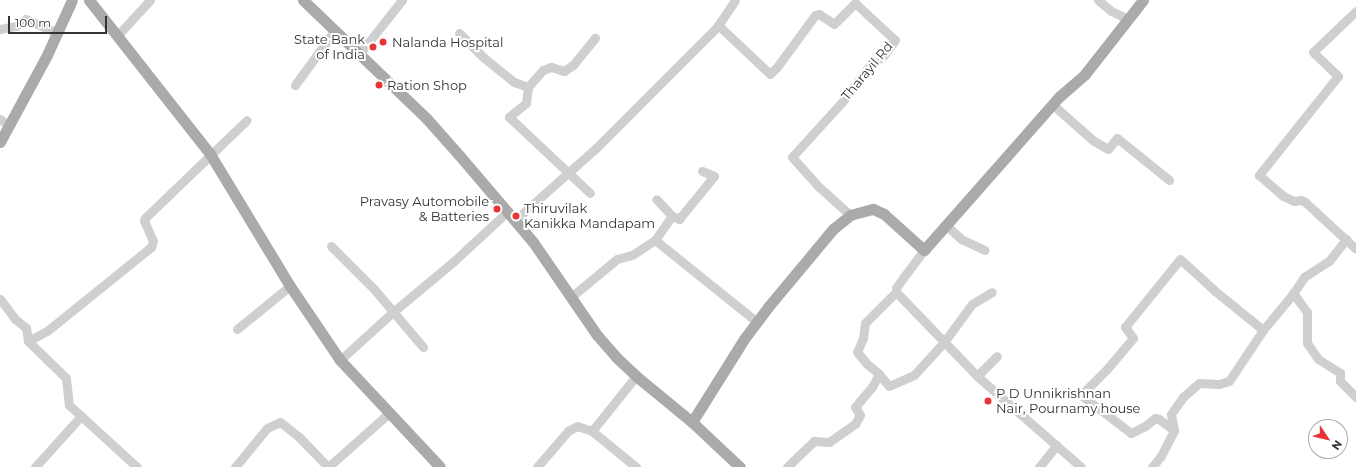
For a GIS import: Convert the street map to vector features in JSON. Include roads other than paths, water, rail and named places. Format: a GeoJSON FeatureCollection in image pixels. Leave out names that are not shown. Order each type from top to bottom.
{"type":"FeatureCollection","features":[{"type":"Feature","properties":{"kind":"main road"},"geometry":{"type":"LineString","coordinates":[[0,142],[4,122],[57,33],[72,0]]}},
{"type":"Feature","properties":{"kind":"main road"},"geometry":{"type":"LineString","coordinates":[[89,0],[210,154],[290,286],[340,360],[389,413],[408,431],[440,467]]}},
{"type":"Feature","properties":{"kind":"main road"},"geometry":{"type":"LineString","coordinates":[[303,0],[360,53],[427,119],[537,248],[597,335],[617,358],[636,376],[692,422],[740,467]]}},
{"type":"Feature","properties":{"kind":"main road"},"geometry":{"type":"LineString","coordinates":[[692,422],[744,339],[820,243],[833,229],[850,215],[866,209],[873,209],[881,212],[924,250],[1004,162],[1053,104],[1085,74],[1143,0]]}},
{"type":"Feature","properties":{"kind":"street"},"geometry":{"type":"LineString","coordinates":[[117,36],[150,0]]}},
{"type":"Feature","properties":{"kind":"street"},"geometry":{"type":"LineString","coordinates":[[360,53],[402,0]]}},
{"type":"Feature","properties":{"kind":"street"},"geometry":{"type":"LineString","coordinates":[[340,360],[393,312],[454,261],[567,173],[595,149],[718,25],[735,0]]}},
{"type":"Feature","properties":{"kind":"street"},"geometry":{"type":"LineString","coordinates":[[1098,0],[1111,11],[1128,19]]}},
{"type":"Feature","properties":{"kind":"street","name":"Tharayil Rd"},"geometry":{"type":"LineString","coordinates":[[718,25],[770,74],[777,67],[815,15],[819,14],[834,24],[855,3],[895,40],[884,55],[868,68],[842,102],[792,157],[818,186],[850,215]]}},
{"type":"Feature","properties":{"kind":"street"},"geometry":{"type":"LineString","coordinates":[[1356,11],[1313,52],[1338,76],[1259,175],[1283,196],[1294,201],[1301,200],[1305,202],[1356,249]]}},
{"type":"Feature","properties":{"kind":"street"},"geometry":{"type":"LineString","coordinates":[[0,29],[16,26],[26,18],[57,33]]}},
{"type":"Feature","properties":{"kind":"street"},"geometry":{"type":"LineString","coordinates":[[295,85],[335,30]]}},
{"type":"Feature","properties":{"kind":"street"},"geometry":{"type":"LineString","coordinates":[[459,34],[483,57],[514,82],[528,87]]}},
{"type":"Feature","properties":{"kind":"street"},"geometry":{"type":"LineString","coordinates":[[590,193],[567,173],[547,151],[509,117],[526,103],[528,87],[543,70],[551,67],[564,71],[573,65],[595,38]]}},
{"type":"Feature","properties":{"kind":"street"},"geometry":{"type":"LineString","coordinates":[[1053,104],[1094,141],[1108,149],[1117,138],[1169,180]]}},
{"type":"Feature","properties":{"kind":"street"},"geometry":{"type":"LineString","coordinates":[[28,341],[47,331],[151,247],[153,241],[144,221],[145,218],[247,120]]}},
{"type":"Feature","properties":{"kind":"street"},"geometry":{"type":"LineString","coordinates":[[656,199],[672,216],[679,219],[714,176],[702,171]]}},
{"type":"Feature","properties":{"kind":"street"},"geometry":{"type":"LineString","coordinates":[[571,297],[617,259],[632,255],[655,240],[672,216]]}},
{"type":"Feature","properties":{"kind":"street"},"geometry":{"type":"LineString","coordinates":[[946,225],[961,239],[985,250]]}},
{"type":"Feature","properties":{"kind":"street"},"geometry":{"type":"LineString","coordinates":[[1152,467],[1161,456],[1174,430],[1171,414],[1183,397],[1199,383],[1219,384],[1229,380],[1263,330],[1304,277],[1329,261],[1346,239]]}},
{"type":"Feature","properties":{"kind":"street"},"geometry":{"type":"LineString","coordinates":[[655,240],[757,322]]}},
{"type":"Feature","properties":{"kind":"street"},"geometry":{"type":"LineString","coordinates":[[332,246],[374,289],[423,347]]}},
{"type":"Feature","properties":{"kind":"street"},"geometry":{"type":"LineString","coordinates":[[924,250],[896,288],[896,292],[865,323],[863,338],[857,352],[889,386],[914,375],[944,342],[972,304],[992,292]]}},
{"type":"Feature","properties":{"kind":"street"},"geometry":{"type":"LineString","coordinates":[[1174,430],[1159,419],[1155,418],[1145,426],[1131,433],[1081,395],[1107,369],[1133,338],[1125,327],[1180,259],[1215,291],[1263,330]]}},
{"type":"Feature","properties":{"kind":"street"},"geometry":{"type":"LineString","coordinates":[[237,329],[290,286]]}},
{"type":"Feature","properties":{"kind":"street"},"geometry":{"type":"LineString","coordinates":[[896,292],[977,376],[1081,467]]}},
{"type":"Feature","properties":{"kind":"street"},"geometry":{"type":"LineString","coordinates":[[1293,293],[1307,312],[1307,343],[1318,359],[1340,374],[1340,380],[1356,397]]}},
{"type":"Feature","properties":{"kind":"street"},"geometry":{"type":"LineString","coordinates":[[0,299],[15,319],[26,328],[28,341],[66,378],[69,405],[137,467]]}},
{"type":"Feature","properties":{"kind":"street"},"geometry":{"type":"LineString","coordinates":[[977,376],[998,356]]}},
{"type":"Feature","properties":{"kind":"street"},"geometry":{"type":"LineString","coordinates":[[787,467],[814,441],[829,442],[855,424],[860,415],[855,408],[872,387],[879,374]]}},
{"type":"Feature","properties":{"kind":"street"},"geometry":{"type":"LineString","coordinates":[[592,431],[636,376]]}},
{"type":"Feature","properties":{"kind":"street"},"geometry":{"type":"LineString","coordinates":[[235,467],[267,428],[280,422],[299,437],[328,467],[389,413]]}},
{"type":"Feature","properties":{"kind":"street"},"geometry":{"type":"LineString","coordinates":[[34,467],[81,416]]}},
{"type":"Feature","properties":{"kind":"street"},"geometry":{"type":"LineString","coordinates":[[537,467],[574,427],[582,426],[592,431],[635,467]]}},
{"type":"Feature","properties":{"kind":"street"},"geometry":{"type":"LineString","coordinates":[[1039,467],[1057,445]]}},
{"type":"Feature","properties":{"kind":"place","name":"Nalanda Hospital"},"geometry":{"type":"Point","coordinates":[383,42]}},
{"type":"Feature","properties":{"kind":"place","name":"State Bank of India"},"geometry":{"type":"Point","coordinates":[373,47]}},
{"type":"Feature","properties":{"kind":"place","name":"Ration Shop"},"geometry":{"type":"Point","coordinates":[379,85]}},
{"type":"Feature","properties":{"kind":"place","name":"Pravasy Automobile & Batteries"},"geometry":{"type":"Point","coordinates":[497,209]}},
{"type":"Feature","properties":{"kind":"place","name":"Thiruvilak Kanikka Mandapam"},"geometry":{"type":"Point","coordinates":[516,216]}},
{"type":"Feature","properties":{"kind":"place","name":"P D Unnikrishnan Nair, Pournamy house"},"geometry":{"type":"Point","coordinates":[988,401]}}]}
